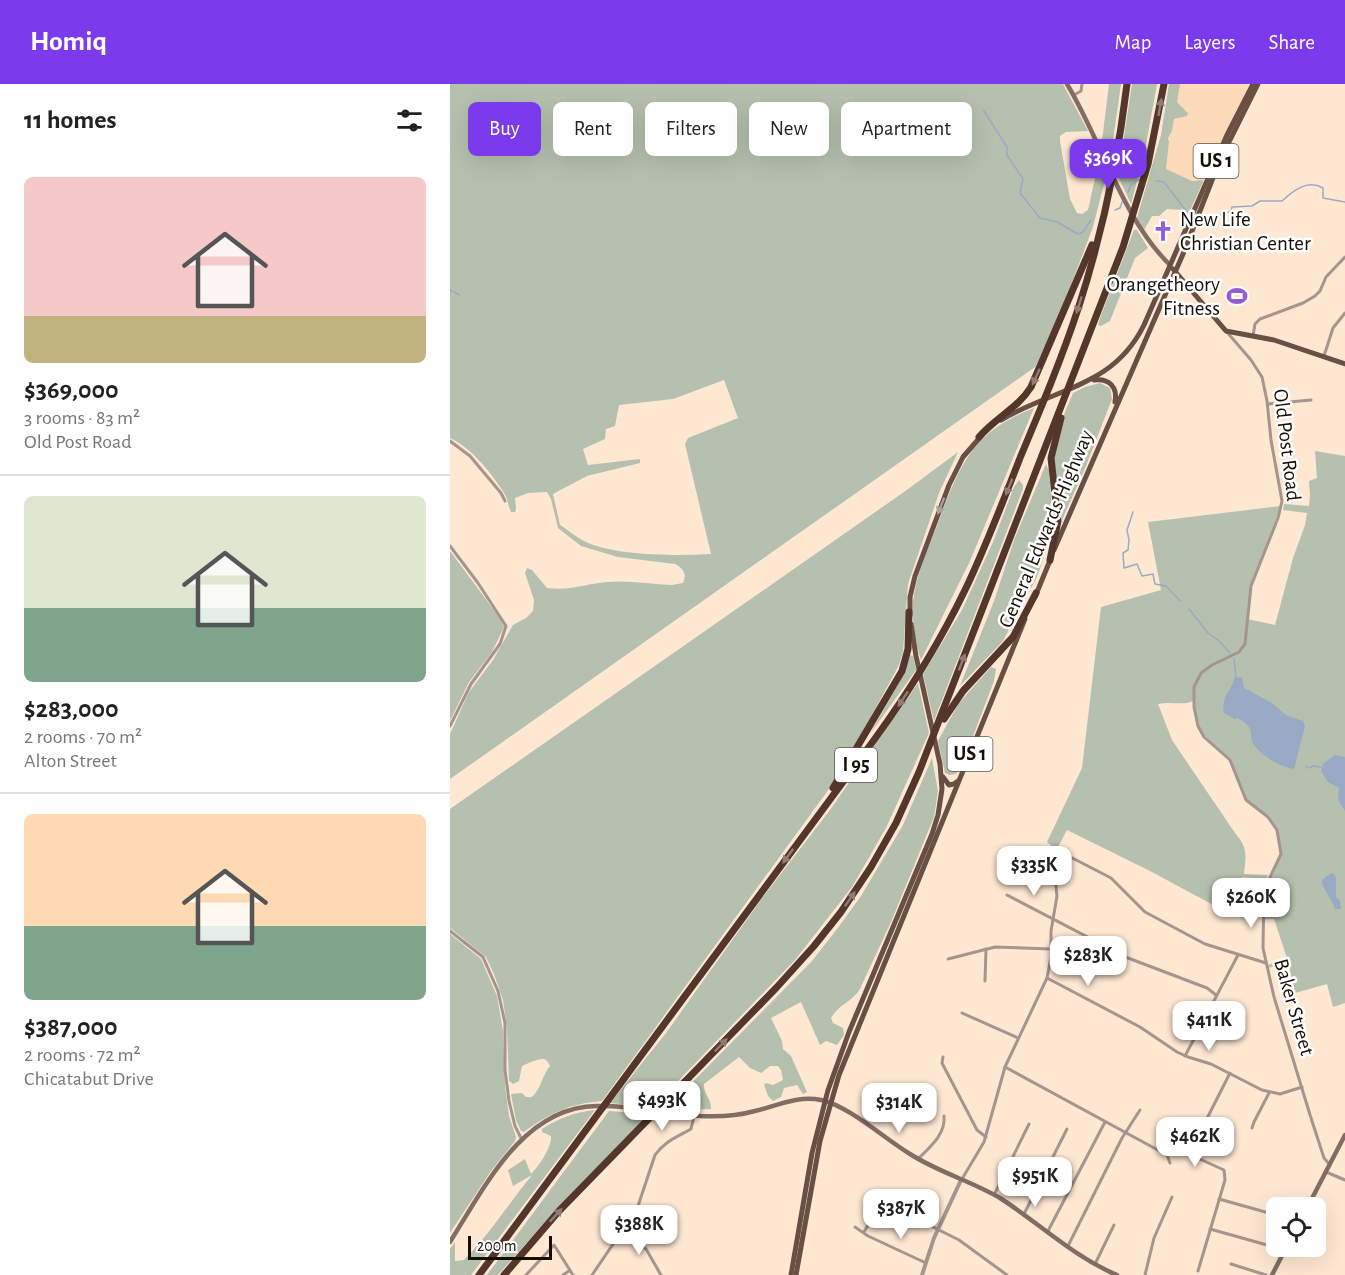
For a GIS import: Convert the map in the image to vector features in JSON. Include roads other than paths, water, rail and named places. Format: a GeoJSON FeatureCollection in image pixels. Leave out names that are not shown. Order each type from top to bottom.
{"type":"FeatureCollection","features":[{"type":"Feature","properties":{"kind":"highway","name":"I 95"},"geometry":{"type":"LineString","coordinates":[[479,1275],[881,731],[917,676],[969,580],[1061,357],[1101,226],[1116,160],[1127,84]]}},
{"type":"Feature","properties":{"kind":"highway"},"geometry":{"type":"LineString","coordinates":[[504,1275],[552,1219],[785,979],[821,938],[860,885],[886,841],[910,792],[933,736],[1129,228],[1151,153],[1164,84]]}},
{"type":"Feature","properties":{"kind":"highway"},"geometry":{"type":"LineString","coordinates":[[979,437],[1019,403],[1033,385],[1101,226]]}},
{"type":"Feature","properties":{"kind":"highway"},"geometry":{"type":"LineString","coordinates":[[1050,560],[1058,523],[1051,456],[1069,386]]}},
{"type":"Feature","properties":{"kind":"highway"},"geometry":{"type":"LineString","coordinates":[[933,736],[961,693],[1014,635],[1036,593]]}},
{"type":"Feature","properties":{"kind":"highway"},"geometry":{"type":"LineString","coordinates":[[820,814],[901,673],[907,652],[909,612]]}},
{"type":"Feature","properties":{"kind":"main road","name":"Old Post Road"},"geometry":{"type":"LineString","coordinates":[[1067,84],[1138,226],[1153,248],[1226,331]]}},
{"type":"Feature","properties":{"kind":"main road","name":"General Edwards Highway"},"geometry":{"type":"LineString","coordinates":[[827,1102],[837,1062],[938,815],[942,789],[940,764],[916,656],[909,612],[915,576],[949,485],[960,461],[979,437],[999,421],[1090,381],[1110,368],[1134,343],[1227,135],[1255,84]]}},
{"type":"Feature","properties":{"kind":"main road","name":"General Edwards Highway"},"geometry":{"type":"LineString","coordinates":[[827,1102],[1036,593],[1255,84]]}},
{"type":"Feature","properties":{"kind":"main road"},"geometry":{"type":"LineString","coordinates":[[1226,331],[1274,340],[1345,364]]}},
{"type":"Feature","properties":{"kind":"main road"},"geometry":{"type":"LineString","coordinates":[[1090,381],[1105,380],[1115,390],[1116,401],[1108,424]]}},
{"type":"Feature","properties":{"kind":"main road"},"geometry":{"type":"LineString","coordinates":[[940,764],[948,784],[954,784],[960,778]]}},
{"type":"Feature","properties":{"kind":"main road"},"geometry":{"type":"LineString","coordinates":[[450,1242],[499,1167],[522,1140],[551,1118],[573,1109],[589,1106],[694,1115],[739,1114],[801,1099],[827,1102],[917,1159],[994,1195],[1095,1264],[1118,1275]]}},
{"type":"Feature","properties":{"kind":"main road","name":"US 1"},"geometry":{"type":"LineString","coordinates":[[791,1275],[812,1153],[827,1102]]}},
{"type":"Feature","properties":{"kind":"main road","name":"US 1"},"geometry":{"type":"LineString","coordinates":[[796,1275],[827,1102]]}},
{"type":"Feature","properties":{"kind":"main road"},"geometry":{"type":"LineString","coordinates":[[1313,1197],[1345,1136]]}},
{"type":"Feature","properties":{"kind":"main road"},"geometry":{"type":"LineString","coordinates":[[1272,1275],[1281,1257]]}},
{"type":"Feature","properties":{"kind":"street"},"geometry":{"type":"LineString","coordinates":[[1074,95],[1081,91],[1082,84]]}},
{"type":"Feature","properties":{"kind":"street"},"geometry":{"type":"LineString","coordinates":[[1253,336],[1255,324],[1260,319],[1303,303],[1315,296],[1320,291],[1324,280],[1345,257]]}},
{"type":"Feature","properties":{"kind":"street"},"geometry":{"type":"LineString","coordinates":[[1323,356],[1333,328],[1345,313]]}},
{"type":"Feature","properties":{"kind":"street","name":"Old Post Road"},"geometry":{"type":"LineString","coordinates":[[1194,707],[1194,687],[1201,673],[1239,652],[1245,644],[1251,586],[1281,506],[1268,404],[1259,371],[1226,331]]}},
{"type":"Feature","properties":{"kind":"street"},"geometry":{"type":"LineString","coordinates":[[1236,344],[1239,334]]}},
{"type":"Feature","properties":{"kind":"street"},"geometry":{"type":"LineString","coordinates":[[1268,404],[1311,400]]}},
{"type":"Feature","properties":{"kind":"street"},"geometry":{"type":"LineString","coordinates":[[450,441],[470,456],[506,501]]}},
{"type":"Feature","properties":{"kind":"street"},"geometry":{"type":"LineString","coordinates":[[450,546],[483,589],[506,626],[500,642],[471,684],[450,726]]}},
{"type":"Feature","properties":{"kind":"street","name":"Baker Street"},"geometry":{"type":"LineString","coordinates":[[1194,707],[1198,726],[1204,737],[1230,760],[1246,800],[1268,817],[1277,830],[1281,854],[1266,881],[1263,897],[1262,937],[1266,963],[1323,1158],[1330,1165]]}},
{"type":"Feature","properties":{"kind":"street"},"geometry":{"type":"LineString","coordinates":[[922,1275],[938,1229],[961,1180],[986,1137],[1005,1067],[1047,978],[1057,891],[1053,861],[1055,849],[1111,878],[1145,912],[1205,944],[1266,963]]}},
{"type":"Feature","properties":{"kind":"street"},"geometry":{"type":"LineString","coordinates":[[1007,895],[1128,958],[1207,988],[1216,994]]}},
{"type":"Feature","properties":{"kind":"street"},"geometry":{"type":"LineString","coordinates":[[450,931],[483,957],[499,994],[505,1026],[505,1068],[509,1101],[515,1126],[522,1140]]}},
{"type":"Feature","properties":{"kind":"street"},"geometry":{"type":"LineString","coordinates":[[948,959],[995,947],[1051,950]]}},
{"type":"Feature","properties":{"kind":"street"},"geometry":{"type":"LineString","coordinates":[[985,981],[986,949]]}},
{"type":"Feature","properties":{"kind":"street"},"geometry":{"type":"LineString","coordinates":[[1185,1056],[1238,955]]}},
{"type":"Feature","properties":{"kind":"street"},"geometry":{"type":"LineString","coordinates":[[1047,978],[1140,1027],[1185,1056],[1211,1064],[1269,1093],[1280,1094],[1302,1087]]}},
{"type":"Feature","properties":{"kind":"street"},"geometry":{"type":"LineString","coordinates":[[962,1013],[1018,1038]]}},
{"type":"Feature","properties":{"kind":"street"},"geometry":{"type":"LineString","coordinates":[[943,1057],[942,1064],[977,1130],[986,1137]]}},
{"type":"Feature","properties":{"kind":"street"},"geometry":{"type":"LineString","coordinates":[[1005,1067],[1167,1155],[1170,1163]]}},
{"type":"Feature","properties":{"kind":"street"},"geometry":{"type":"LineString","coordinates":[[1198,1271],[1225,1178],[1224,1170],[1193,1156],[1191,1150],[1230,1073]]}},
{"type":"Feature","properties":{"kind":"street"},"geometry":{"type":"LineString","coordinates":[[1252,1128],[1269,1093]]}},
{"type":"Feature","properties":{"kind":"street"},"geometry":{"type":"LineString","coordinates":[[1068,1246],[1125,1133],[1140,1110]]}},
{"type":"Feature","properties":{"kind":"street"},"geometry":{"type":"LineString","coordinates":[[592,1275],[623,1231],[640,1201],[660,1148],[673,1137],[691,1129],[694,1115]]}},
{"type":"Feature","properties":{"kind":"street"},"geometry":{"type":"LineString","coordinates":[[917,1159],[942,1131],[945,1123],[944,1116]]}},
{"type":"Feature","properties":{"kind":"street"},"geometry":{"type":"LineString","coordinates":[[1048,1231],[1105,1122]]}},
{"type":"Feature","properties":{"kind":"street"},"geometry":{"type":"LineString","coordinates":[[994,1195],[1029,1124]]}},
{"type":"Feature","properties":{"kind":"street"},"geometry":{"type":"LineString","coordinates":[[1024,1214],[1067,1130]]}},
{"type":"Feature","properties":{"kind":"street"},"geometry":{"type":"LineString","coordinates":[[1326,1172],[1345,1180]]}},
{"type":"Feature","properties":{"kind":"street"},"geometry":{"type":"LineString","coordinates":[[1145,1275],[1157,1228],[1172,1197]]}},
{"type":"Feature","properties":{"kind":"street"},"geometry":{"type":"LineString","coordinates":[[1219,1199],[1266,1212]]}},
{"type":"Feature","properties":{"kind":"street"},"geometry":{"type":"LineString","coordinates":[[864,1232],[878,1208],[886,1204],[965,1244],[1007,1275]]}},
{"type":"Feature","properties":{"kind":"street"},"geometry":{"type":"LineString","coordinates":[[1095,1264],[1114,1226]]}},
{"type":"Feature","properties":{"kind":"street"},"geometry":{"type":"LineString","coordinates":[[855,1227],[868,1236],[926,1263]]}},
{"type":"Feature","properties":{"kind":"street"},"geometry":{"type":"LineString","coordinates":[[1210,1229],[1266,1243]]}},
{"type":"Feature","properties":{"kind":"street"},"geometry":{"type":"LineString","coordinates":[[623,1231],[646,1249],[661,1275]]}},
{"type":"Feature","properties":{"kind":"street"},"geometry":{"type":"LineString","coordinates":[[526,1275],[554,1245],[573,1275]]}},
{"type":"Feature","properties":{"kind":"street"},"geometry":{"type":"LineString","coordinates":[[1232,1264],[1266,1275]]}},
{"type":"Feature","properties":{"kind":"street"},"geometry":{"type":"LineString","coordinates":[[563,1275],[569,1271]]}},
{"type":"Feature","properties":{"kind":"water"},"geometry":{"type":"Polygon","coordinates":[[[1235,676],[1242,677],[1244,688],[1272,703],[1286,715],[1303,721],[1305,726],[1294,769],[1278,764],[1262,754],[1252,741],[1248,726],[1238,718],[1235,719],[1224,713],[1225,697],[1235,676]]]}},
{"type":"Feature","properties":{"kind":"water"},"geometry":{"type":"Polygon","coordinates":[[[1335,755],[1345,757],[1345,811],[1338,800],[1339,788],[1328,782],[1321,771],[1323,764],[1335,755]]]}},
{"type":"Feature","properties":{"kind":"water"},"geometry":{"type":"Polygon","coordinates":[[[1331,873],[1336,878],[1336,897],[1340,901],[1341,909],[1335,909],[1322,884],[1322,880],[1331,873]]]}},
{"type":"Feature","properties":{"kind":"waterway"},"geometry":{"type":"LineString","coordinates":[[984,111],[1007,147],[1007,155],[1023,179],[1020,193],[1040,218],[1057,222],[1078,234],[1083,232],[1091,220]]}},
{"type":"Feature","properties":{"kind":"waterway"},"geometry":{"type":"LineString","coordinates":[[1128,192],[1131,185],[1140,179]]}},
{"type":"Feature","properties":{"kind":"waterway"},"geometry":{"type":"LineString","coordinates":[[1156,181],[1164,182],[1187,212]]}},
{"type":"Feature","properties":{"kind":"waterway"},"geometry":{"type":"LineString","coordinates":[[1201,218],[1208,220],[1231,211],[1232,207],[1252,206],[1260,201],[1282,201],[1301,187],[1311,185],[1323,188],[1323,198],[1345,202]]}},
{"type":"Feature","properties":{"kind":"waterway"},"geometry":{"type":"LineString","coordinates":[[1115,210],[1120,208],[1122,202]]}},
{"type":"Feature","properties":{"kind":"waterway"},"geometry":{"type":"LineString","coordinates":[[450,290],[459,295]]}},
{"type":"Feature","properties":{"kind":"waterway"},"geometry":{"type":"LineString","coordinates":[[1133,512],[1127,530],[1128,550],[1123,553],[1124,568],[1137,564],[1142,576],[1153,574],[1155,584],[1166,586],[1180,601]]}},
{"type":"Feature","properties":{"kind":"waterway"},"geometry":{"type":"LineString","coordinates":[[1189,609],[1208,633],[1230,653]]}},
{"type":"Feature","properties":{"kind":"waterway"},"geometry":{"type":"LineString","coordinates":[[1234,659],[1236,677]]}},
{"type":"Feature","properties":{"kind":"waterway"},"geometry":{"type":"LineString","coordinates":[[1306,766],[1321,767]]}},
{"type":"Feature","properties":{"kind":"place","name":"New Life Christian Center"},"geometry":{"type":"Point","coordinates":[1163,231]}},
{"type":"Feature","properties":{"kind":"place","name":"Orangetheory Fitness"},"geometry":{"type":"Point","coordinates":[1237,296]}}]}
